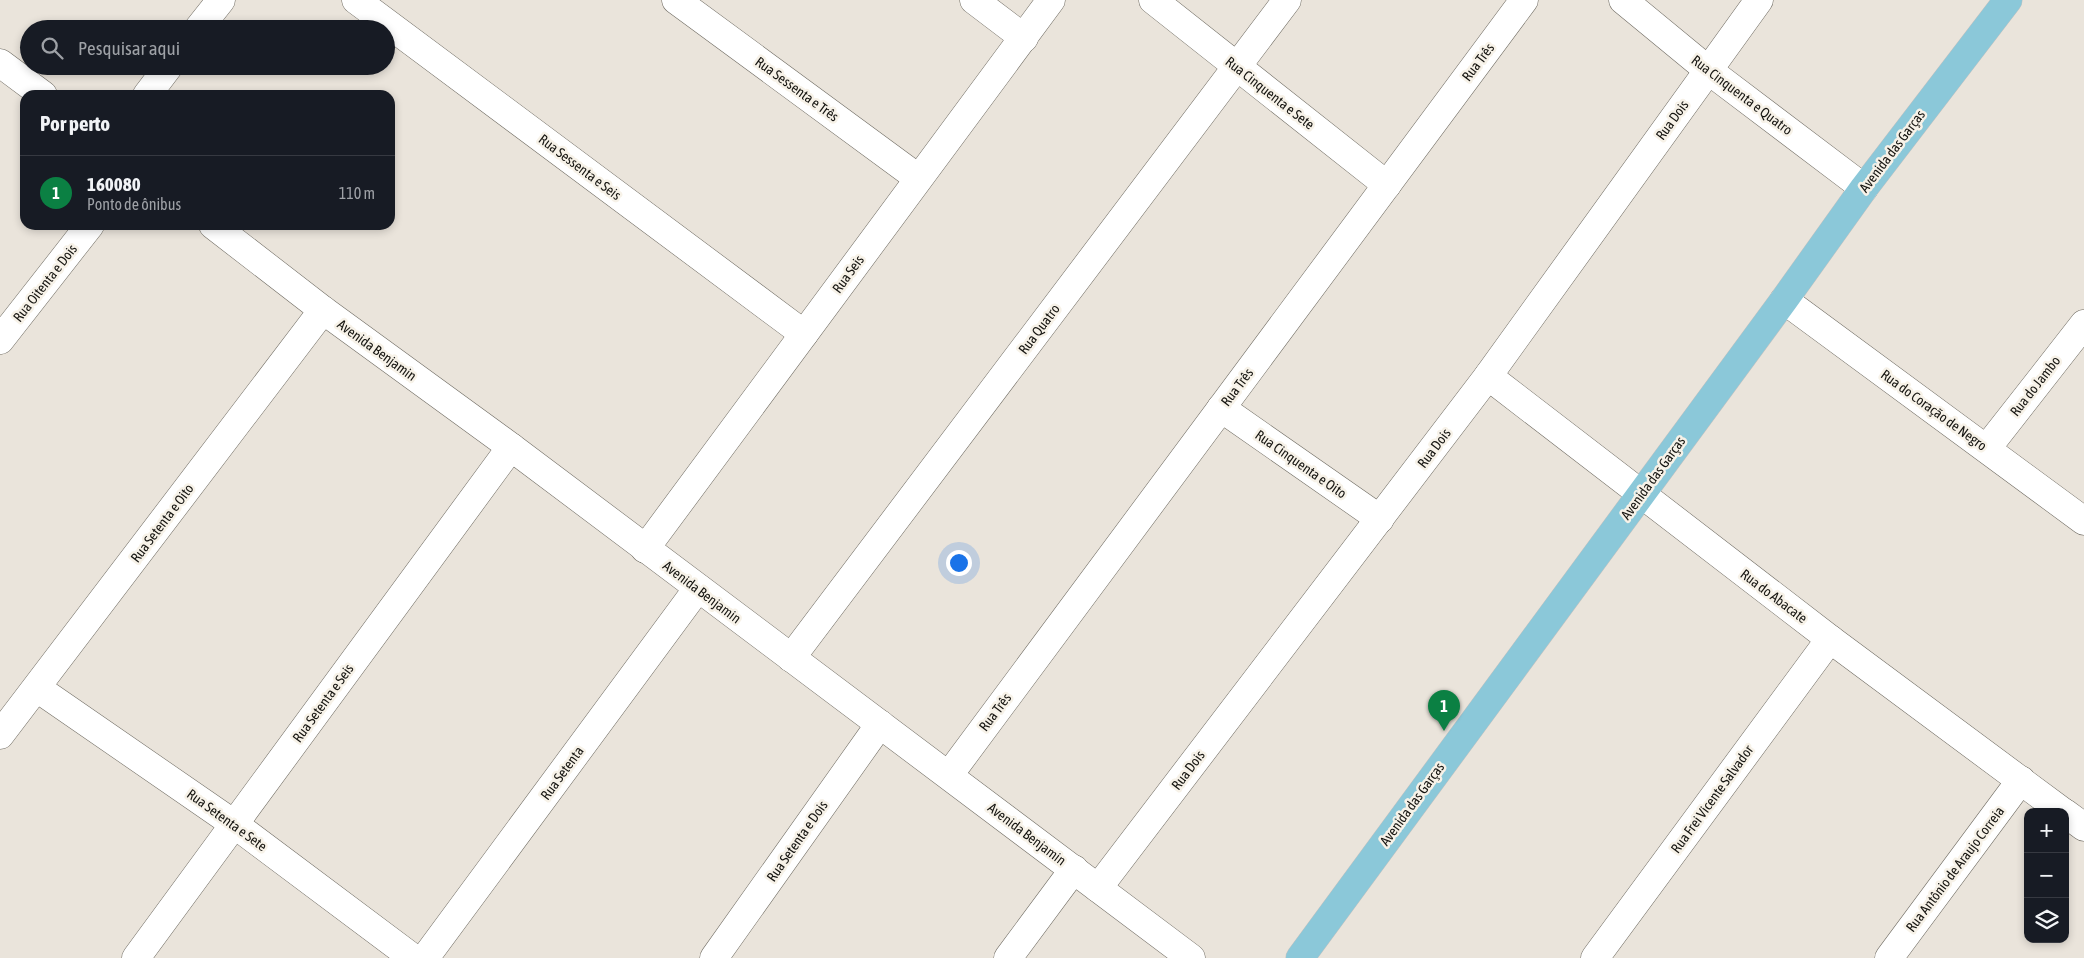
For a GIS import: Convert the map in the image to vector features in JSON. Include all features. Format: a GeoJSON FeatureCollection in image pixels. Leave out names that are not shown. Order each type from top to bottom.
{"type":"FeatureCollection","features":[{"type":"Feature","properties":{"kind":"main road","name":"Avenida das Garças"},"geometry":{"type":"LineString","coordinates":[[1300,958],[1784,300],[1864,188],[2008,0]]}},
{"type":"Feature","properties":{"kind":"street"},"geometry":{"type":"LineString","coordinates":[[205,20],[221,0]]}},
{"type":"Feature","properties":{"kind":"street","name":"Rua Sessenta e Seis"},"geometry":{"type":"LineString","coordinates":[[356,0],[383,20]]}},
{"type":"Feature","properties":{"kind":"street","name":"Rua Sessenta e Três"},"geometry":{"type":"LineString","coordinates":[[676,0],[918,178]]}},
{"type":"Feature","properties":{"kind":"street"},"geometry":{"type":"LineString","coordinates":[[974,0],[1024,38]]}},
{"type":"Feature","properties":{"kind":"street","name":"Rua Seis"},"geometry":{"type":"LineString","coordinates":[[645,549],[1051,0]]}},
{"type":"Feature","properties":{"kind":"street","name":"Rua Cinquenta e Sete"},"geometry":{"type":"LineString","coordinates":[[1153,0],[1387,185]]}},
{"type":"Feature","properties":{"kind":"street","name":"Rua Quatro"},"geometry":{"type":"LineString","coordinates":[[791,658],[1287,0]]}},
{"type":"Feature","properties":{"kind":"street","name":"Rua Três"},"geometry":{"type":"LineString","coordinates":[[949,775],[1524,0]]}},
{"type":"Feature","properties":{"kind":"street","name":"Rua Cinquenta e Quatro"},"geometry":{"type":"LineString","coordinates":[[1622,0],[1708,70],[1864,188]]}},
{"type":"Feature","properties":{"kind":"street","name":"Rua Dois"},"geometry":{"type":"LineString","coordinates":[[1098,888],[1488,376],[1759,0]]}},
{"type":"Feature","properties":{"kind":"street","name":"Rua Sessenta e Seis"},"geometry":{"type":"LineString","coordinates":[[395,29],[804,334]]}},
{"type":"Feature","properties":{"kind":"street"},"geometry":{"type":"LineString","coordinates":[[0,63],[36,90]]}},
{"type":"Feature","properties":{"kind":"street"},"geometry":{"type":"LineString","coordinates":[[151,90],[162,75]]}},
{"type":"Feature","properties":{"kind":"street","name":"Rua Oitenta e Dois"},"geometry":{"type":"LineString","coordinates":[[0,340],[86,230]]}},
{"type":"Feature","properties":{"kind":"street","name":"Avenida Benjamin"},"geometry":{"type":"LineString","coordinates":[[220,230],[323,310],[510,447],[1192,958]]}},
{"type":"Feature","properties":{"kind":"street","name":"Rua do Coração de Negro"},"geometry":{"type":"LineString","coordinates":[[1784,300],[2084,521]]}},
{"type":"Feature","properties":{"kind":"street","name":"Rua Setenta e Oito"},"geometry":{"type":"LineString","coordinates":[[0,735],[323,310]]}},
{"type":"Feature","properties":{"kind":"street","name":"Rua do Jambo"},"geometry":{"type":"LineString","coordinates":[[1987,448],[2084,324]]}},
{"type":"Feature","properties":{"kind":"street","name":"Rua do Abacate"},"geometry":{"type":"LineString","coordinates":[[1488,376],[1830,639],[2059,808]]}},
{"type":"Feature","properties":{"kind":"street","name":"Rua Cinquenta e Oito"},"geometry":{"type":"LineString","coordinates":[[1221,408],[1380,519]]}},
{"type":"Feature","properties":{"kind":"street","name":"Rua Setenta e Seis"},"geometry":{"type":"LineString","coordinates":[[136,958],[510,447]]}},
{"type":"Feature","properties":{"kind":"street","name":"Rua Setenta"},"geometry":{"type":"LineString","coordinates":[[425,958],[698,588]]}},
{"type":"Feature","properties":{"kind":"street","name":"Rua Frei Vicente Salvador"},"geometry":{"type":"LineString","coordinates":[[1595,958],[1830,639]]}},
{"type":"Feature","properties":{"kind":"street","name":"Rua Setenta e Sete"},"geometry":{"type":"LineString","coordinates":[[37,688],[234,824],[413,958]]}},
{"type":"Feature","properties":{"kind":"street","name":"Rua Setenta e Dois"},"geometry":{"type":"LineString","coordinates":[[714,958],[880,724]]}},
{"type":"Feature","properties":{"kind":"street","name":"Rua Antônio de Araujo Correia"},"geometry":{"type":"LineString","coordinates":[[1889,958],[2021,780]]}},
{"type":"Feature","properties":{"kind":"street","name":"Rua do Abacate"},"geometry":{"type":"LineString","coordinates":[[2069,816],[2084,827]]}},
{"type":"Feature","properties":{"kind":"street"},"geometry":{"type":"LineString","coordinates":[[1008,958],[1074,870]]}},
{"type":"Feature","properties":{"kind":"place","name":"160080"},"geometry":{"type":"Point","coordinates":[1444,731]}}]}
